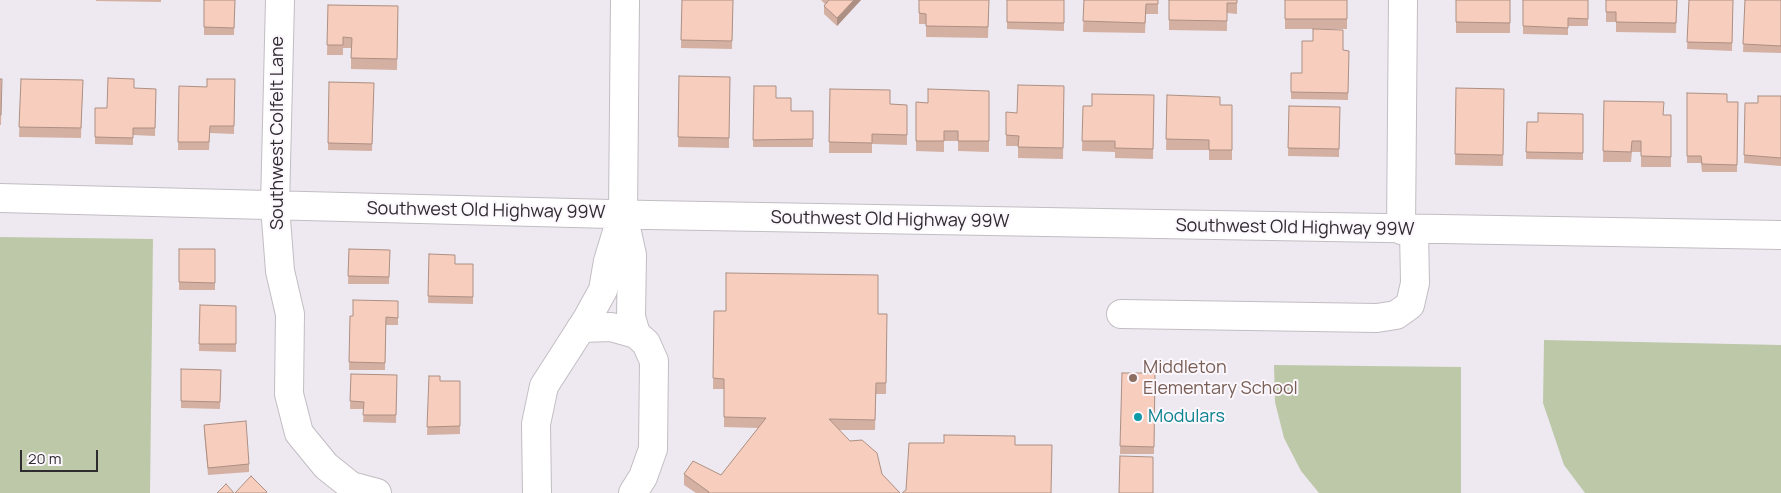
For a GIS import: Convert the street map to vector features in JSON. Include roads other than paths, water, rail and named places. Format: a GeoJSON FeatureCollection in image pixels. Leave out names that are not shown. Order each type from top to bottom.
{"type":"FeatureCollection","features":[{"type":"Feature","properties":{"kind":"street","name":"Southwest Colfelt Lane"},"geometry":{"type":"LineString","coordinates":[[280,0],[275,206],[280,271],[290,314],[289,394],[298,433],[326,466],[351,486],[377,493]]}},
{"type":"Feature","properties":{"kind":"street"},"geometry":{"type":"LineString","coordinates":[[625,0],[623,214],[632,255],[631,317],[636,334]]}},
{"type":"Feature","properties":{"kind":"street"},"geometry":{"type":"LineString","coordinates":[[1122,314],[1377,318],[1396,316],[1410,305],[1415,283],[1408,230],[1403,0]]}},
{"type":"Feature","properties":{"kind":"street","name":"Southwest Old Highway 99W"},"geometry":{"type":"LineString","coordinates":[[0,198],[623,214],[1408,230],[1781,235]]}},
{"type":"Feature","properties":{"kind":"street"},"geometry":{"type":"LineString","coordinates":[[537,493],[536,424],[544,386],[603,290],[608,261],[623,214]]}},
{"type":"Feature","properties":{"kind":"street"},"geometry":{"type":"LineString","coordinates":[[581,328],[611,328],[636,334],[646,342],[654,361],[653,449],[643,477],[634,493]]}},
{"type":"Feature","properties":{"kind":"place","name":"Middleton Elementary School"},"geometry":{"type":"Point","coordinates":[1133,378]}},
{"type":"Feature","properties":{"kind":"place","name":"Modulars"},"geometry":{"type":"Point","coordinates":[1138,417]}}]}
